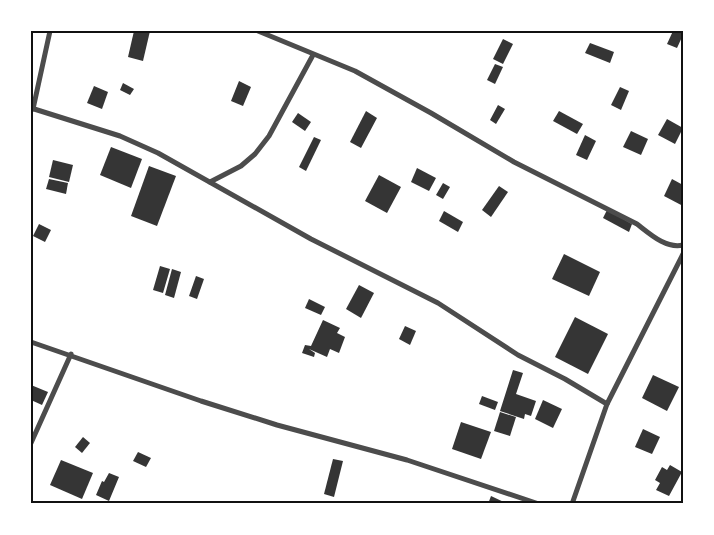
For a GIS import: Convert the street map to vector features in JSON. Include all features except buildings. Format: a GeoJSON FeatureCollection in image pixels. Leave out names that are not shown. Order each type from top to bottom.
{"type":"FeatureCollection","features":[{"type":"Feature","properties":{"kind":"street"},"geometry":{"type":"LineString","coordinates":[[50,31],[32,108],[120,136],[158,153],[311,239],[438,303],[518,355],[565,379],[607,404]]}},
{"type":"Feature","properties":{"kind":"street"},"geometry":{"type":"LineString","coordinates":[[258,31],[355,71],[514,162],[637,224],[654,237],[674,246],[683,245]]}},
{"type":"Feature","properties":{"kind":"street"},"geometry":{"type":"LineString","coordinates":[[210,182],[240,166],[255,154],[268,136],[313,54]]}},
{"type":"Feature","properties":{"kind":"street"},"geometry":{"type":"LineString","coordinates":[[572,504],[607,404],[683,254]]}},
{"type":"Feature","properties":{"kind":"street"},"geometry":{"type":"LineString","coordinates":[[31,342],[71,354],[201,401],[277,425],[407,460],[539,504]]}},
{"type":"Feature","properties":{"kind":"street"},"geometry":{"type":"LineString","coordinates":[[31,443],[71,354]]}}]}
